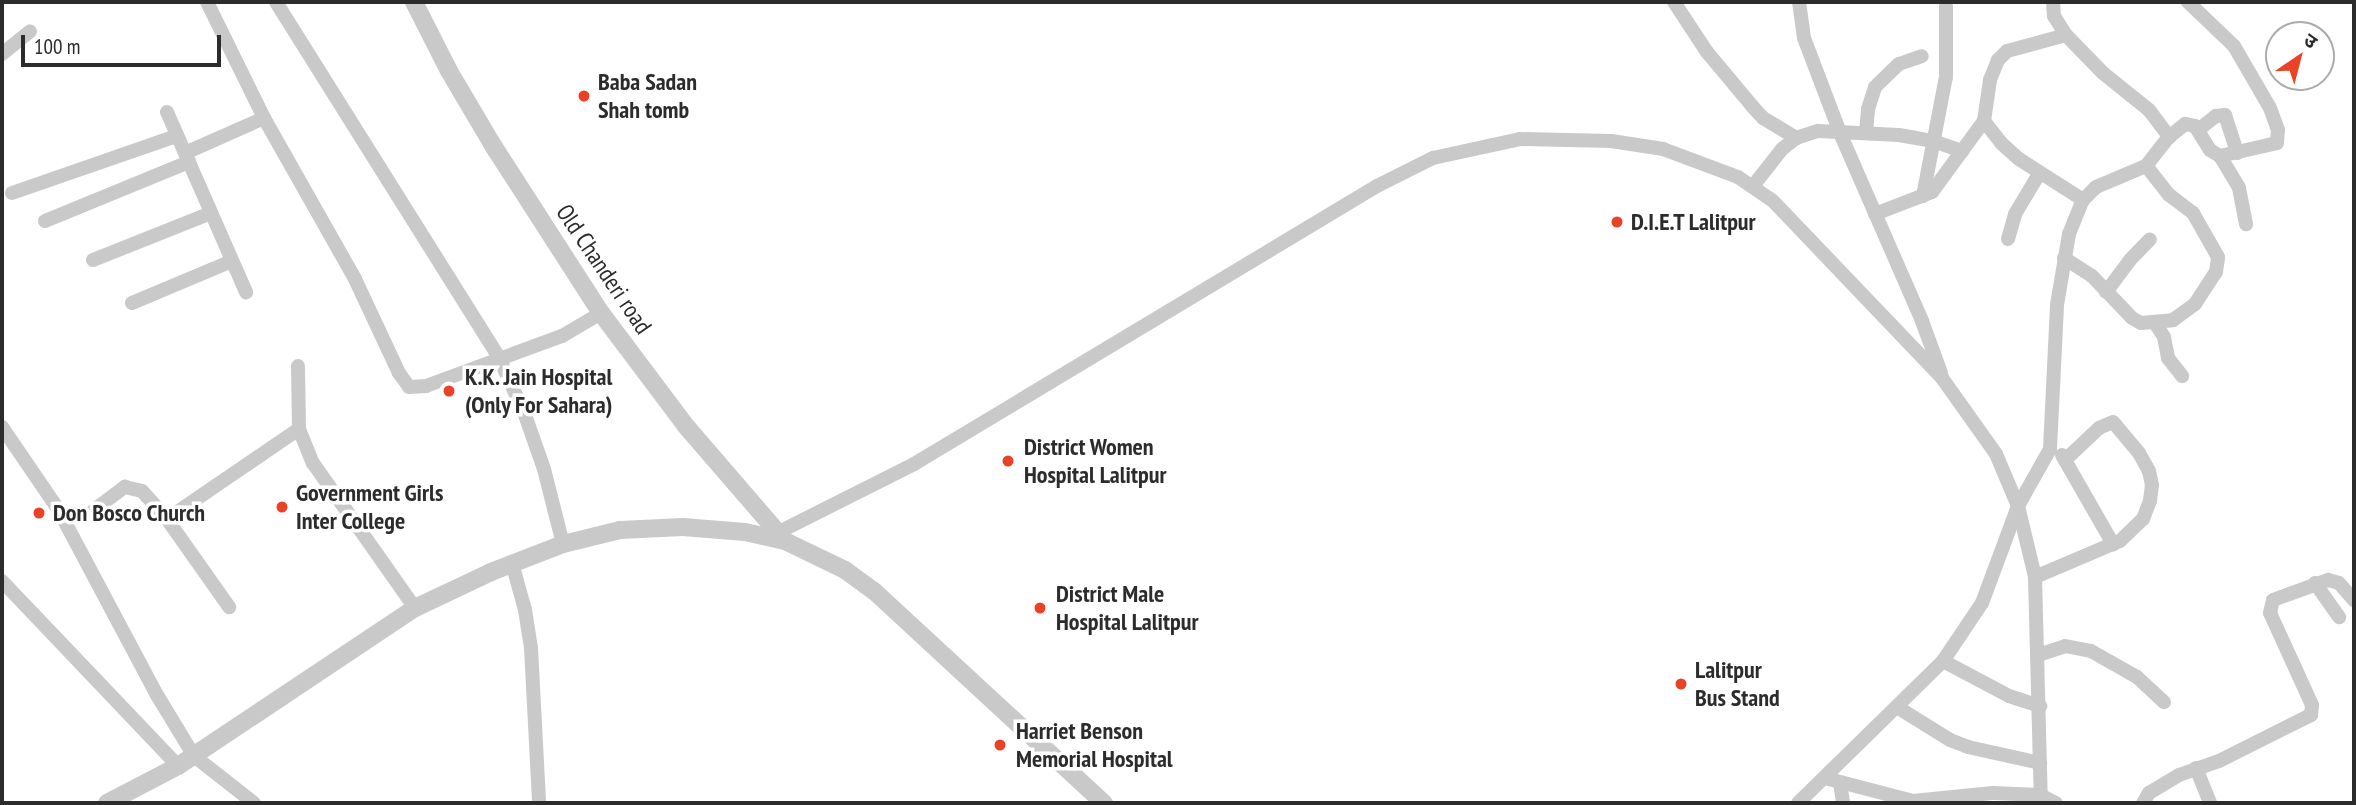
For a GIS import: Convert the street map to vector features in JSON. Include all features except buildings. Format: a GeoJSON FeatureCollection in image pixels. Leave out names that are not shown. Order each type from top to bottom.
{"type":"FeatureCollection","features":[{"type":"Feature","properties":{"kind":"street"},"geometry":{"type":"LineString","coordinates":[[207,2],[264,118],[355,279],[404,382],[417,389],[562,336],[601,313]]}},
{"type":"Feature","properties":{"kind":"street"},"geometry":{"type":"LineString","coordinates":[[276,2],[499,358],[524,412],[544,469],[563,544]]}},
{"type":"Feature","properties":{"kind":"street","name":"Old Chanderi road"},"geometry":{"type":"LineString","coordinates":[[414,2],[449,71],[494,147],[601,313],[685,425],[781,537]]}},
{"type":"Feature","properties":{"kind":"street"},"geometry":{"type":"LineString","coordinates":[[1674,2],[1707,52],[1753,107],[1763,118],[1796,138]]}},
{"type":"Feature","properties":{"kind":"street"},"geometry":{"type":"LineString","coordinates":[[1799,2],[1804,38],[1840,133],[1922,321],[1942,378]]}},
{"type":"Feature","properties":{"kind":"street"},"geometry":{"type":"LineString","coordinates":[[2053,2],[2054,16],[2066,35],[2103,72],[2149,110],[2169,137]]}},
{"type":"Feature","properties":{"kind":"street"},"geometry":{"type":"LineString","coordinates":[[2188,2],[2234,46],[2270,107],[2278,130],[2279,138],[2273,146],[2220,156]]}},
{"type":"Feature","properties":{"kind":"street"},"geometry":{"type":"LineString","coordinates":[[1923,196],[1946,77],[1946,6]]}},
{"type":"Feature","properties":{"kind":"street"},"geometry":{"type":"LineString","coordinates":[[2,54],[30,31]]}},
{"type":"Feature","properties":{"kind":"street"},"geometry":{"type":"LineString","coordinates":[[1875,214],[1923,196],[1940,184],[1984,121],[1990,80],[1998,60],[2007,51],[2066,35]]}},
{"type":"Feature","properties":{"kind":"street"},"geometry":{"type":"LineString","coordinates":[[1866,133],[1868,109],[1875,86],[1899,64],[1922,56]]}},
{"type":"Feature","properties":{"kind":"street"},"geometry":{"type":"LineString","coordinates":[[167,113],[246,292]]}},
{"type":"Feature","properties":{"kind":"street"},"geometry":{"type":"LineString","coordinates":[[2198,130],[2216,117],[2225,115],[2237,153]]}},
{"type":"Feature","properties":{"kind":"street"},"geometry":{"type":"LineString","coordinates":[[45,221],[187,158],[264,118]]}},
{"type":"Feature","properties":{"kind":"street"},"geometry":{"type":"LineString","coordinates":[[1984,121],[2001,144],[2039,174],[2083,200]]}},
{"type":"Feature","properties":{"kind":"street"},"geometry":{"type":"LineString","coordinates":[[1798,803],[1943,661],[1982,603],[2018,506],[2046,458],[2052,439],[2054,346],[2064,258],[2072,223],[2083,200],[2096,187],[2146,166],[2169,137],[2185,124],[2198,130],[2210,150],[2220,156],[2239,188],[2246,223]]}},
{"type":"Feature","properties":{"kind":"street"},"geometry":{"type":"LineString","coordinates":[[1753,186],[1782,149],[1796,138],[1818,131],[1866,133],[1933,141],[1962,151]]}},
{"type":"Feature","properties":{"kind":"street"},"geometry":{"type":"LineString","coordinates":[[12,194],[177,135]]}},
{"type":"Feature","properties":{"kind":"street"},"geometry":{"type":"LineString","coordinates":[[781,537],[914,464],[1377,186],[1433,158],[1520,139],[1611,141],[1663,149],[1710,164],[1753,186],[1773,201],[1942,378],[1996,454],[2018,506],[2035,577],[2040,799]]}},
{"type":"Feature","properties":{"kind":"street"},"geometry":{"type":"LineString","coordinates":[[2064,258],[2081,268],[2132,318],[2141,323],[2173,320],[2195,304],[2218,265],[2218,257],[2193,213],[2169,195],[2146,166]]}},
{"type":"Feature","properties":{"kind":"street"},"geometry":{"type":"LineString","coordinates":[[2008,239],[2015,214],[2039,174]]}},
{"type":"Feature","properties":{"kind":"street"},"geometry":{"type":"LineString","coordinates":[[93,260],[211,213]]}},
{"type":"Feature","properties":{"kind":"street"},"geometry":{"type":"LineString","coordinates":[[2106,292],[2129,261],[2150,239]]}},
{"type":"Feature","properties":{"kind":"street"},"geometry":{"type":"LineString","coordinates":[[132,303],[232,261]]}},
{"type":"Feature","properties":{"kind":"street"},"geometry":{"type":"LineString","coordinates":[[2155,323],[2164,337],[2168,358],[2182,376]]}},
{"type":"Feature","properties":{"kind":"street"},"geometry":{"type":"LineString","coordinates":[[298,366],[299,429],[313,463],[415,608]]}},
{"type":"Feature","properties":{"kind":"street"},"geometry":{"type":"LineString","coordinates":[[2035,577],[2113,544],[2135,528],[2150,502],[2152,485],[2139,453],[2117,425],[2106,423],[2065,460]]}},
{"type":"Feature","properties":{"kind":"street"},"geometry":{"type":"LineString","coordinates":[[2,427],[58,509],[157,695],[194,756],[254,803]]}},
{"type":"Feature","properties":{"kind":"street"},"geometry":{"type":"LineString","coordinates":[[167,519],[299,429]]}},
{"type":"Feature","properties":{"kind":"street"},"geometry":{"type":"LineString","coordinates":[[2052,439],[2113,544]]}},
{"type":"Feature","properties":{"kind":"street"},"geometry":{"type":"LineString","coordinates":[[94,510],[116,492],[135,487],[152,499],[229,607]]}},
{"type":"Feature","properties":{"kind":"street"},"geometry":{"type":"LineString","coordinates":[[107,803],[194,756],[415,608],[563,544],[620,530],[684,527],[781,537],[845,570],[874,591],[1104,803]]}},
{"type":"Feature","properties":{"kind":"street"},"geometry":{"type":"LineString","coordinates":[[521,560],[531,648],[539,803]]}},
{"type":"Feature","properties":{"kind":"street"},"geometry":{"type":"LineString","coordinates":[[2143,803],[2153,790],[2196,768],[2248,748],[2311,715],[2312,705],[2269,608],[2278,598],[2315,583],[2334,580],[2354,600]]}},
{"type":"Feature","properties":{"kind":"street"},"geometry":{"type":"LineString","coordinates":[[2,581],[178,766]]}},
{"type":"Feature","properties":{"kind":"street"},"geometry":{"type":"LineString","coordinates":[[2315,583],[2339,617]]}},
{"type":"Feature","properties":{"kind":"street"},"geometry":{"type":"LineString","coordinates":[[2038,655],[2065,646],[2091,651],[2137,677],[2164,702]]}},
{"type":"Feature","properties":{"kind":"street"},"geometry":{"type":"LineString","coordinates":[[1943,661],[2009,696],[2040,706]]}},
{"type":"Feature","properties":{"kind":"street"},"geometry":{"type":"LineString","coordinates":[[1897,707],[1950,740],[2040,763]]}},
{"type":"Feature","properties":{"kind":"street"},"geometry":{"type":"LineString","coordinates":[[2196,768],[2210,803]]}},
{"type":"Feature","properties":{"kind":"street"},"geometry":{"type":"LineString","coordinates":[[1825,778],[1913,801],[1973,793],[2056,803]]}},
{"type":"Feature","properties":{"kind":"street"},"geometry":{"type":"LineString","coordinates":[[1840,783],[1843,803]]}},
{"type":"Feature","properties":{"kind":"place","name":"Baba Sadan Shah tomb"},"geometry":{"type":"Point","coordinates":[584,96]}},
{"type":"Feature","properties":{"kind":"place","name":"D.I.E.T Lalitpur"},"geometry":{"type":"Point","coordinates":[1617,222]}},
{"type":"Feature","properties":{"kind":"place","name":"K.K. Jain Hospital (Only For Sahara)"},"geometry":{"type":"Point","coordinates":[449,391]}},
{"type":"Feature","properties":{"kind":"place","name":"District Women Hospital Lalitpur"},"geometry":{"type":"Point","coordinates":[1008,461]}},
{"type":"Feature","properties":{"kind":"place","name":"Government Girls Inter College"},"geometry":{"type":"Point","coordinates":[282,507]}},
{"type":"Feature","properties":{"kind":"place","name":"Don Bosco Church"},"geometry":{"type":"Point","coordinates":[39,513]}},
{"type":"Feature","properties":{"kind":"place","name":"District Male Hospital Lalitpur"},"geometry":{"type":"Point","coordinates":[1040,608]}},
{"type":"Feature","properties":{"kind":"place","name":"Lalitpur Bus Stand"},"geometry":{"type":"Point","coordinates":[1681,684]}},
{"type":"Feature","properties":{"kind":"place","name":"Harriet Benson Memorial Hospital"},"geometry":{"type":"Point","coordinates":[1000,745]}}]}
